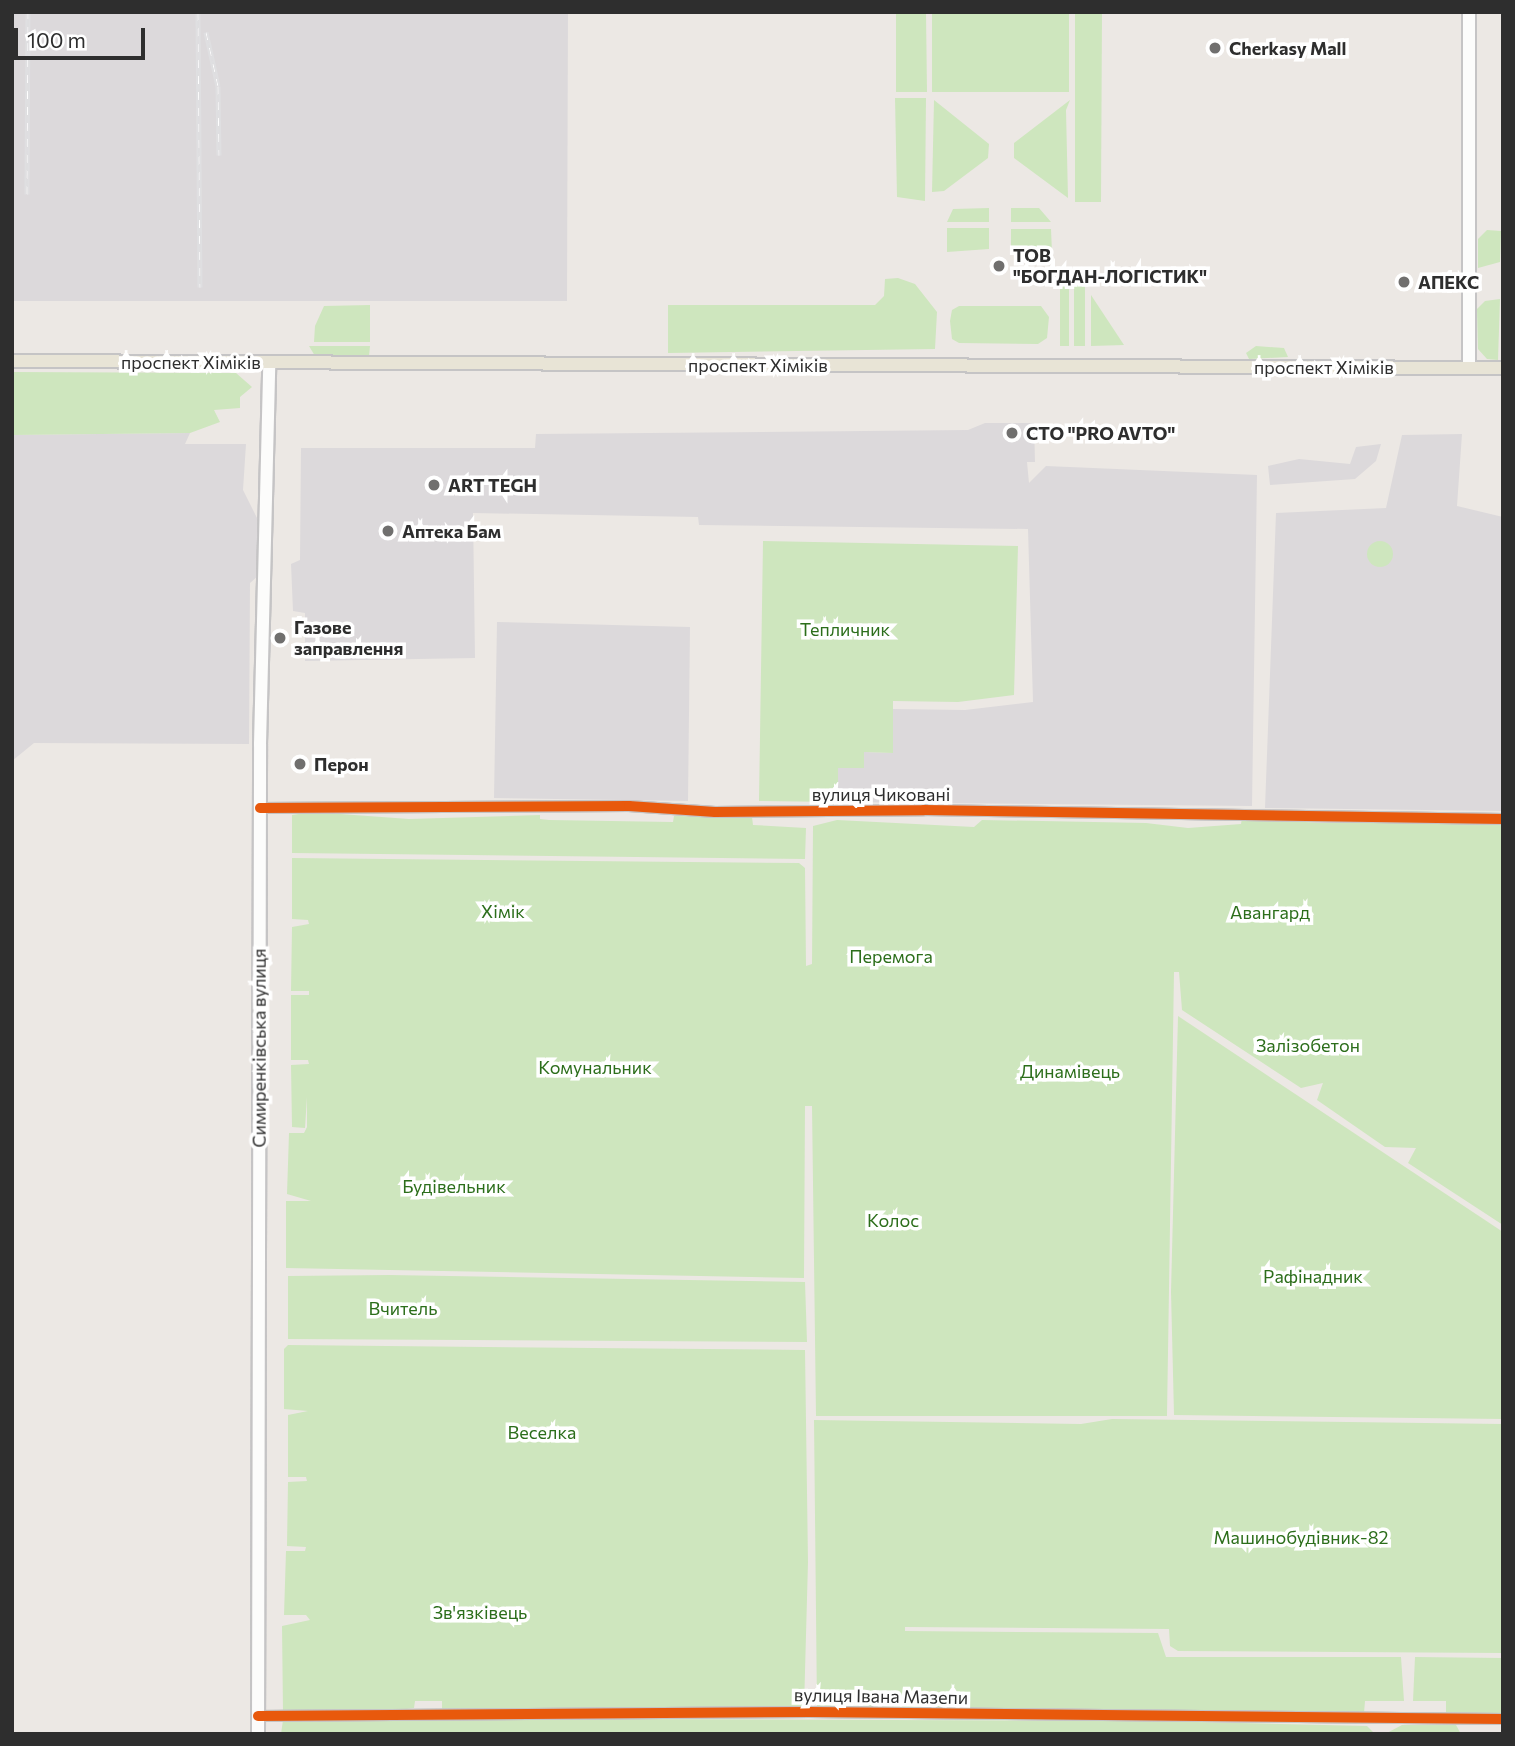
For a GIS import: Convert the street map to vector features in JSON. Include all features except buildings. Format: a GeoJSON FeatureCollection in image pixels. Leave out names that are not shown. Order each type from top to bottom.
{"type":"FeatureCollection","features":[{"type":"Feature","properties":{"kind":"main road"},"geometry":{"type":"LineString","coordinates":[[1469,12],[1469,368]]}},
{"type":"Feature","properties":{"kind":"main road","name":"проспект Хіміків"},"geometry":{"type":"LineString","coordinates":[[12,361],[1503,368]]}},
{"type":"Feature","properties":{"kind":"main road","name":"Симиренківська вулиця"},"geometry":{"type":"LineString","coordinates":[[258,1734],[260,808],[269,363]]}},
{"type":"Feature","properties":{"kind":"street","name":"вулиця Чиковані"},"geometry":{"type":"LineString","coordinates":[[260,808],[629,806],[715,812],[924,810],[1503,819]]}},
{"type":"Feature","properties":{"kind":"street","name":"вулиця Івана Мазепи"},"geometry":{"type":"LineString","coordinates":[[258,1716],[810,1712],[1503,1718]]}},
{"type":"Feature","properties":{"kind":"shaded area"},"geometry":{"type":"Polygon","coordinates":[[[12,12],[568,12],[567,301],[12,301],[12,12]]]}},
{"type":"Feature","properties":{"kind":"shaded area"},"geometry":{"type":"Polygon","coordinates":[[[985,423],[1034,423],[1035,462],[1027,462],[1029,483],[1046,466],[1257,475],[1252,806],[838,802],[837,768],[859,768],[864,752],[893,753],[893,709],[965,710],[1033,702],[1028,529],[699,525],[698,517],[473,513],[475,658],[305,661],[305,613],[293,611],[291,564],[300,560],[301,448],[535,448],[536,434],[968,430],[985,423]]]}},
{"type":"Feature","properties":{"kind":"shaded area"},"geometry":{"type":"Polygon","coordinates":[[[190,433],[185,444],[246,444],[243,490],[257,518],[258,576],[250,583],[249,744],[34,743],[12,761],[12,435],[190,433]]]}},
{"type":"Feature","properties":{"kind":"shaded area"},"geometry":{"type":"Polygon","coordinates":[[[1462,434],[1457,506],[1503,517],[1503,811],[1265,808],[1276,513],[1386,508],[1402,435],[1462,434]]]}},
{"type":"Feature","properties":{"kind":"shaded area"},"geometry":{"type":"Polygon","coordinates":[[[1381,444],[1376,461],[1355,479],[1270,485],[1268,466],[1299,459],[1350,464],[1356,447],[1381,444]]]}},
{"type":"Feature","properties":{"kind":"shaded area"},"geometry":{"type":"Polygon","coordinates":[[[497,622],[690,627],[688,801],[494,798],[497,622]]]}},
{"type":"Feature","properties":{"kind":"green space"},"geometry":{"type":"Polygon","coordinates":[[[896,12],[926,12],[927,92],[896,92],[896,12]]]}},
{"type":"Feature","properties":{"kind":"green space"},"geometry":{"type":"Polygon","coordinates":[[[932,12],[1069,12],[1069,92],[932,92],[932,12]]]}},
{"type":"Feature","properties":{"kind":"green space"},"geometry":{"type":"Polygon","coordinates":[[[1075,12],[1102,12],[1101,202],[1075,202],[1075,12]]]}},
{"type":"Feature","properties":{"kind":"green space"},"geometry":{"type":"Polygon","coordinates":[[[895,98],[926,98],[925,201],[897,197],[895,98]]]}},
{"type":"Feature","properties":{"kind":"green space"},"geometry":{"type":"Polygon","coordinates":[[[934,100],[989,144],[988,158],[944,191],[932,192],[934,100]]]}},
{"type":"Feature","properties":{"kind":"green space"},"geometry":{"type":"Polygon","coordinates":[[[1070,100],[1066,110],[1068,198],[1014,158],[1014,143],[1070,100]]]}},
{"type":"Feature","properties":{"kind":"green space"},"geometry":{"type":"Polygon","coordinates":[[[989,208],[989,222],[947,222],[953,209],[989,208]]]}},
{"type":"Feature","properties":{"kind":"green space"},"geometry":{"type":"Polygon","coordinates":[[[1011,208],[1039,208],[1051,222],[1011,222],[1011,208]]]}},
{"type":"Feature","properties":{"kind":"green space"},"geometry":{"type":"Polygon","coordinates":[[[947,228],[989,228],[989,249],[947,252],[947,228]]]}},
{"type":"Feature","properties":{"kind":"green space"},"geometry":{"type":"Polygon","coordinates":[[[1011,229],[1051,229],[1052,253],[1011,249],[1011,229]]]}},
{"type":"Feature","properties":{"kind":"green space"},"geometry":{"type":"Polygon","coordinates":[[[1487,230],[1501,231],[1500,262],[1478,268],[1478,239],[1487,230]]]}},
{"type":"Feature","properties":{"kind":"green space"},"geometry":{"type":"Polygon","coordinates":[[[898,278],[915,284],[937,312],[935,349],[668,353],[668,305],[875,305],[884,296],[885,279],[898,278]]]}},
{"type":"Feature","properties":{"kind":"green space"},"geometry":{"type":"Polygon","coordinates":[[[1060,283],[1069,284],[1069,346],[1060,346],[1060,283]]]}},
{"type":"Feature","properties":{"kind":"green space"},"geometry":{"type":"Polygon","coordinates":[[[1085,283],[1085,346],[1074,346],[1074,284],[1085,283]]]}},
{"type":"Feature","properties":{"kind":"green space"},"geometry":{"type":"Polygon","coordinates":[[[1091,295],[1124,345],[1091,346],[1091,295]]]}},
{"type":"Feature","properties":{"kind":"green space"},"geometry":{"type":"Polygon","coordinates":[[[1500,299],[1498,360],[1487,359],[1478,349],[1477,309],[1485,301],[1500,299]]]}},
{"type":"Feature","properties":{"kind":"green space"},"geometry":{"type":"Polygon","coordinates":[[[370,305],[370,342],[314,342],[315,326],[324,306],[370,305]]]}},
{"type":"Feature","properties":{"kind":"green space"},"geometry":{"type":"Polygon","coordinates":[[[959,306],[1041,306],[1049,317],[1047,338],[1038,344],[959,343],[952,339],[950,321],[952,310],[959,306]]]}},
{"type":"Feature","properties":{"kind":"green space"},"geometry":{"type":"Polygon","coordinates":[[[309,346],[370,346],[369,356],[315,356],[309,346]]]}},
{"type":"Feature","properties":{"kind":"green space"},"geometry":{"type":"Polygon","coordinates":[[[1256,346],[1284,348],[1288,357],[1249,359],[1246,353],[1256,346]]]}},
{"type":"Feature","properties":{"kind":"green space"},"geometry":{"type":"Polygon","coordinates":[[[12,372],[236,373],[252,387],[240,397],[240,408],[214,410],[220,422],[190,433],[12,435],[12,372]]]}},
{"type":"Feature","properties":{"kind":"green space","name":"Тепличник"},"geometry":{"type":"Polygon","coordinates":[[[763,541],[1018,546],[1014,695],[958,702],[893,701],[893,753],[864,752],[864,768],[838,768],[838,802],[759,801],[763,541]]]}},
{"type":"Feature","properties":{"kind":"green space"},"geometry":{"type":"Polygon","coordinates":[[[1380,541],[1389,545],[1393,554],[1389,563],[1380,567],[1371,563],[1367,554],[1371,545],[1380,541]]]}},
{"type":"Feature","properties":{"kind":"green space","name":"Хімік"},"geometry":{"type":"Polygon","coordinates":[[[313,812],[409,819],[540,815],[540,819],[549,820],[673,822],[674,816],[752,817],[753,825],[806,828],[805,859],[292,853],[292,815],[313,812]]]}},
{"type":"Feature","properties":{"kind":"green space"},"geometry":{"type":"Polygon","coordinates":[[[1242,818],[1321,823],[1503,822],[1503,1225],[1408,1163],[1416,1148],[1385,1147],[1317,1100],[1323,1083],[1301,1088],[1182,1010],[1179,972],[1174,972],[1167,1416],[816,1416],[812,1106],[805,1106],[804,1278],[286,1268],[286,1201],[311,1201],[287,1194],[289,1133],[304,1133],[307,1127],[307,1097],[305,1128],[292,1127],[291,1065],[309,1064],[308,1060],[291,1060],[291,995],[309,995],[309,991],[291,991],[292,927],[309,924],[308,920],[292,919],[292,858],[799,863],[805,868],[806,966],[812,964],[813,826],[837,820],[974,827],[982,820],[1146,823],[1188,828],[1241,824],[1242,818]]]}},
{"type":"Feature","properties":{"kind":"green space","name":"Рафінадник"},"geometry":{"type":"Polygon","coordinates":[[[1178,1016],[1503,1232],[1503,1419],[1174,1415],[1171,1292],[1178,1016]]]}},
{"type":"Feature","properties":{"kind":"green space","name":"Вчитель"},"geometry":{"type":"Polygon","coordinates":[[[389,1275],[805,1282],[807,1342],[288,1339],[288,1276],[389,1275]]]}},
{"type":"Feature","properties":{"kind":"green space"},"geometry":{"type":"Polygon","coordinates":[[[288,1345],[805,1350],[808,1562],[804,1708],[493,1710],[442,1709],[442,1701],[415,1701],[414,1708],[390,1711],[283,1713],[282,1626],[310,1620],[306,1615],[284,1615],[286,1551],[305,1551],[306,1547],[287,1546],[288,1482],[307,1481],[306,1477],[288,1477],[288,1415],[308,1411],[284,1409],[284,1349],[288,1345]]]}},
{"type":"Feature","properties":{"kind":"green space","name":"Машинобудівник-82"},"geometry":{"type":"Polygon","coordinates":[[[1112,1419],[1503,1424],[1503,1653],[1178,1651],[1170,1646],[1169,1629],[905,1627],[905,1631],[1158,1633],[1166,1657],[1401,1657],[1404,1701],[1365,1701],[1364,1713],[817,1708],[814,1420],[1081,1424],[1112,1419]]]}},
{"type":"Feature","properties":{"kind":"green space"},"geometry":{"type":"Polygon","coordinates":[[[1415,1657],[1503,1658],[1503,1713],[1446,1714],[1446,1701],[1413,1701],[1415,1657]]]}},
{"type":"Feature","properties":{"kind":"green space"},"geometry":{"type":"Polygon","coordinates":[[[397,1718],[1155,1721],[1367,1726],[1375,1734],[281,1734],[283,1720],[397,1718]]]}},
{"type":"Feature","properties":{"kind":"green space"},"geometry":{"type":"Polygon","coordinates":[[[1402,1725],[1456,1725],[1461,1734],[1385,1734],[1402,1725]]]}},
{"type":"Feature","properties":{"kind":"railway"},"geometry":{"type":"LineString","coordinates":[[27,194],[28,12]]}},
{"type":"Feature","properties":{"kind":"railway"},"geometry":{"type":"LineString","coordinates":[[198,12],[200,287]]}},
{"type":"Feature","properties":{"kind":"railway"},"geometry":{"type":"LineString","coordinates":[[206,32],[218,86],[219,155]]}},
{"type":"Feature","properties":{"kind":"cycle path"},"geometry":{"type":"LineString","coordinates":[[260,808],[629,806],[715,812],[924,810],[1503,819]]}},
{"type":"Feature","properties":{"kind":"cycle path"},"geometry":{"type":"LineString","coordinates":[[258,1716],[810,1712],[1503,1719]]}},
{"type":"Feature","properties":{"kind":"place","name":"Cherkasy Mall"},"geometry":{"type":"Point","coordinates":[1215,48]}},
{"type":"Feature","properties":{"kind":"place","name":"ТОВ \"БОГДАН-ЛОГІСТИК\""},"geometry":{"type":"Point","coordinates":[999,266]}},
{"type":"Feature","properties":{"kind":"place","name":"АПЕКС"},"geometry":{"type":"Point","coordinates":[1404,282]}},
{"type":"Feature","properties":{"kind":"place","name":"СТО \"PRO AVTO\""},"geometry":{"type":"Point","coordinates":[1012,433]}},
{"type":"Feature","properties":{"kind":"place","name":"ART TEGH"},"geometry":{"type":"Point","coordinates":[434,485]}},
{"type":"Feature","properties":{"kind":"place","name":"Аптека Бам"},"geometry":{"type":"Point","coordinates":[388,531]}},
{"type":"Feature","properties":{"kind":"place","name":"Газове заправлення"},"geometry":{"type":"Point","coordinates":[280,638]}},
{"type":"Feature","properties":{"kind":"place","name":"Перон"},"geometry":{"type":"Point","coordinates":[300,764]}},
{"type":"Feature","properties":{"kind":"park label","name":"Авангард"},"geometry":{"type":"Point","coordinates":[1270,912]}},
{"type":"Feature","properties":{"kind":"park label","name":"Перемога"},"geometry":{"type":"Point","coordinates":[891,956]}},
{"type":"Feature","properties":{"kind":"park label","name":"Залізобетон"},"geometry":{"type":"Point","coordinates":[1308,1045]}},
{"type":"Feature","properties":{"kind":"park label","name":"Комунальник"},"geometry":{"type":"Point","coordinates":[595,1067]}},
{"type":"Feature","properties":{"kind":"park label","name":"Динамівець"},"geometry":{"type":"Point","coordinates":[1070,1071]}},
{"type":"Feature","properties":{"kind":"park label","name":"Будівельник"},"geometry":{"type":"Point","coordinates":[454,1186]}},
{"type":"Feature","properties":{"kind":"park label","name":"Колос"},"geometry":{"type":"Point","coordinates":[893,1220]}},
{"type":"Feature","properties":{"kind":"park label","name":"Веселка"},"geometry":{"type":"Point","coordinates":[542,1432]}},
{"type":"Feature","properties":{"kind":"park label","name":"Зв'язківець"},"geometry":{"type":"Point","coordinates":[480,1612]}}]}
